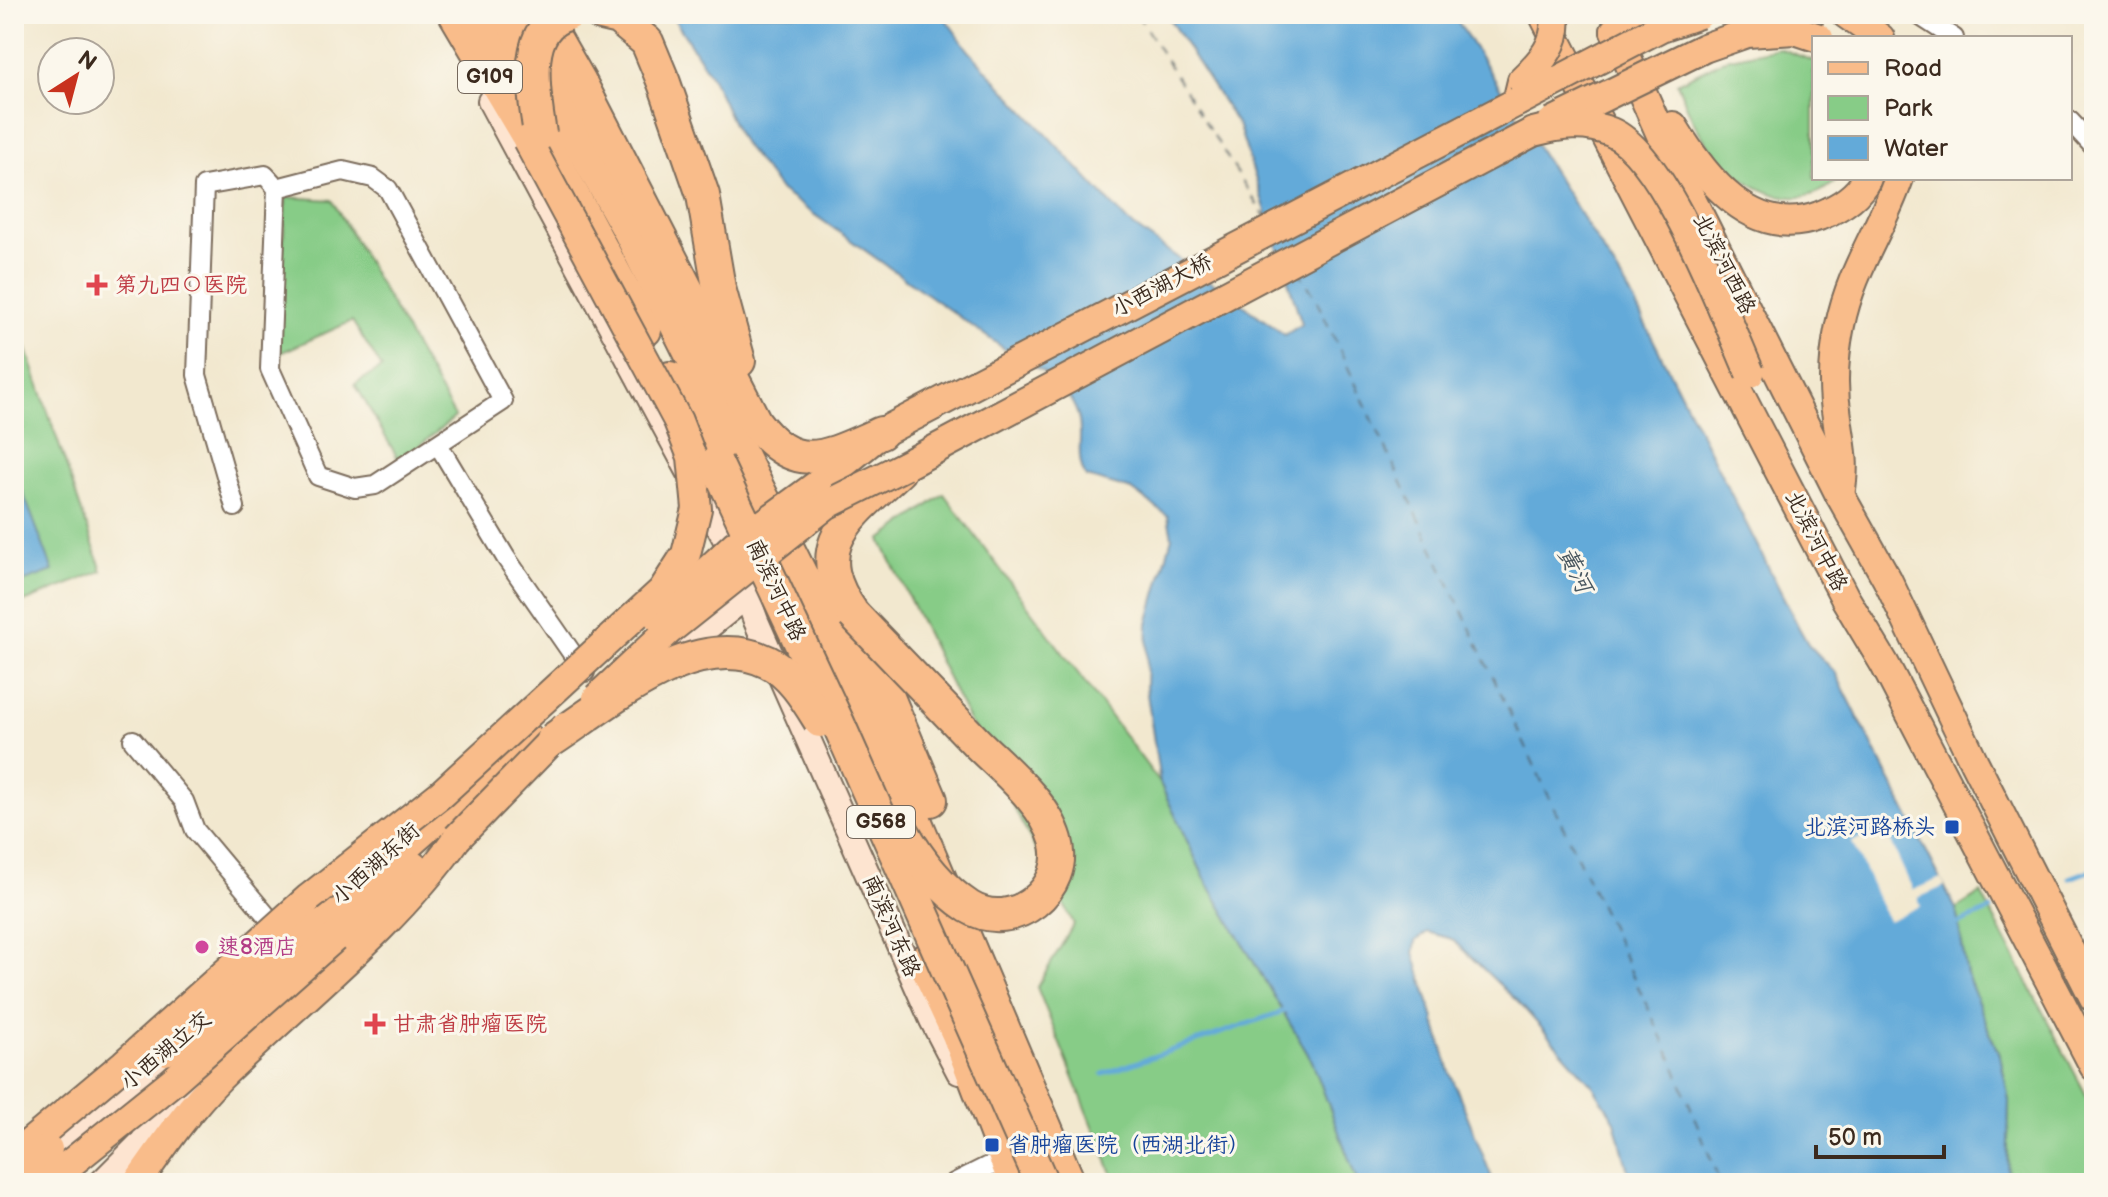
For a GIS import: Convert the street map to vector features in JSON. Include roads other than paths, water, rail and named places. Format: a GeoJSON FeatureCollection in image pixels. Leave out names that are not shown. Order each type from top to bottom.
{"type":"FeatureCollection","features":[{"type":"Feature","properties":{"kind":"highway","name":"南滨河中路"},"geometry":{"type":"LineString","coordinates":[[476,14],[533,137],[716,463],[809,658],[1042,1183]]}},
{"type":"Feature","properties":{"kind":"highway","name":"南滨河中路"},"geometry":{"type":"LineString","coordinates":[[508,14],[630,232],[867,707],[1084,1180]]}},
{"type":"Feature","properties":{"kind":"highway"},"geometry":{"type":"LineString","coordinates":[[541,14],[580,82],[755,422],[772,444],[808,459],[832,454],[881,433]]}},
{"type":"Feature","properties":{"kind":"highway"},"geometry":{"type":"LineString","coordinates":[[533,137],[531,69],[541,36],[568,14]]}},
{"type":"Feature","properties":{"kind":"highway"},"geometry":{"type":"LineString","coordinates":[[601,14],[618,18],[647,42],[664,83],[703,195],[719,288],[755,422]]}},
{"type":"Feature","properties":{"kind":"highway"},"geometry":{"type":"LineString","coordinates":[[809,658],[919,862],[970,907],[992,915],[1015,913],[1036,903],[1051,886],[1058,864],[1056,840],[1046,820],[1028,796],[853,614],[840,596],[831,551],[846,520],[904,466]]}},
{"type":"Feature","properties":{"kind":"highway"},"geometry":{"type":"LineString","coordinates":[[853,614],[1084,1180]]}},
{"type":"Feature","properties":{"kind":"highway"},"geometry":{"type":"LineString","coordinates":[[540,739],[676,662],[703,653],[740,654],[769,662],[799,688],[826,731],[958,1034],[1010,1173]]}},
{"type":"Feature","properties":{"kind":"main road","name":"G109"},"geometry":{"type":"LineString","coordinates":[[453,14],[533,137]]}},
{"type":"Feature","properties":{"kind":"main road","name":"北滨河中路"},"geometry":{"type":"LineString","coordinates":[[1543,14],[1845,598],[1884,663],[2094,1066]]}},
{"type":"Feature","properties":{"kind":"main road"},"geometry":{"type":"LineString","coordinates":[[1517,102],[1522,80],[1546,57],[1557,25],[1555,14]]}},
{"type":"Feature","properties":{"kind":"main road"},"geometry":{"type":"LineString","coordinates":[[1656,14],[1610,20],[1699,169],[1735,203],[1766,219],[1806,221],[1837,209],[1863,187],[1866,180]]}},
{"type":"Feature","properties":{"kind":"main road","name":"小西湖大桥"},"geometry":{"type":"LineString","coordinates":[[540,739],[735,545],[881,433],[1661,27],[1699,14]]}},
{"type":"Feature","properties":{"kind":"main road"},"geometry":{"type":"LineString","coordinates":[[1846,14],[1877,36]]}},
{"type":"Feature","properties":{"kind":"main road","name":"北滨河西路"},"geometry":{"type":"LineString","coordinates":[[1610,20],[1652,115],[1840,495]]}},
{"type":"Feature","properties":{"kind":"main road"},"geometry":{"type":"LineString","coordinates":[[1533,132],[1704,48],[1747,33],[1795,30],[1813,36]]}},
{"type":"Feature","properties":{"kind":"main road"},"geometry":{"type":"LineString","coordinates":[[1608,138],[1652,115]]}},
{"type":"Feature","properties":{"kind":"main road"},"geometry":{"type":"LineString","coordinates":[[1533,132],[1573,122],[1613,132],[1637,152],[1670,198],[1750,373],[1858,591],[1884,663]]}},
{"type":"Feature","properties":{"kind":"main road","name":"小西湖大桥"},"geometry":{"type":"LineString","coordinates":[[540,739],[668,631],[826,505],[1533,132]]}},
{"type":"Feature","properties":{"kind":"main road"},"geometry":{"type":"LineString","coordinates":[[14,1156],[124,1064],[309,898],[441,794],[586,669],[662,591],[686,554],[697,509],[692,457],[678,421],[533,137]]}},
{"type":"Feature","properties":{"kind":"main road"},"geometry":{"type":"LineString","coordinates":[[1840,495],[1846,464],[1836,414],[1835,367],[1840,325],[1855,269],[1890,205],[1898,180]]}},
{"type":"Feature","properties":{"kind":"main road","name":"北滨河中路"},"geometry":{"type":"LineString","coordinates":[[1840,495],[1887,579],[1974,762],[2094,998]]}},
{"type":"Feature","properties":{"kind":"main road"},"geometry":{"type":"LineString","coordinates":[[134,1183],[174,1130],[219,1079],[330,977],[434,869],[540,739],[586,669]]}},
{"type":"Feature","properties":{"kind":"main road"},"geometry":{"type":"LineString","coordinates":[[441,794],[540,739]]}},
{"type":"Feature","properties":{"kind":"main road"},"geometry":{"type":"LineString","coordinates":[[45,1174],[173,1081],[540,739]]}},
{"type":"Feature","properties":{"kind":"main road","name":"小西湖立交"},"geometry":{"type":"LineString","coordinates":[[14,1179],[540,739]]}},
{"type":"Feature","properties":{"kind":"street","name":"南滨河中路"},"geometry":{"type":"LineString","coordinates":[[443,14],[729,546],[747,596]]}},
{"type":"Feature","properties":{"kind":"street"},"geometry":{"type":"LineString","coordinates":[[1917,14],[1951,36]]}},
{"type":"Feature","properties":{"kind":"street"},"geometry":{"type":"LineString","coordinates":[[2072,123],[2094,147]]}},
{"type":"Feature","properties":{"kind":"street"},"geometry":{"type":"LineString","coordinates":[[235,507],[197,375],[204,186],[265,175],[277,188],[270,369],[318,476],[355,488],[375,485],[439,446],[503,401],[388,189],[373,178],[343,171],[277,188]]}},
{"type":"Feature","properties":{"kind":"street"},"geometry":{"type":"LineString","coordinates":[[439,446],[506,558],[586,669]]}},
{"type":"Feature","properties":{"kind":"street","name":"小西湖东街"},"geometry":{"type":"LineString","coordinates":[[24,1183],[45,1174],[108,1109],[586,669],[729,546]]}},
{"type":"Feature","properties":{"kind":"street","name":"小西湖东街"},"geometry":{"type":"LineString","coordinates":[[134,1183],[141,1143],[177,1092],[510,783],[747,596]]}},
{"type":"Feature","properties":{"kind":"street","name":"南滨河东路"},"geometry":{"type":"LineString","coordinates":[[747,596],[932,1020],[1010,1173]]}},
{"type":"Feature","properties":{"kind":"street"},"geometry":{"type":"LineString","coordinates":[[133,740],[184,801],[195,830],[289,942]]}},
{"type":"Feature","properties":{"kind":"street"},"geometry":{"type":"LineString","coordinates":[[14,1169],[45,1174],[91,1173],[102,1183],[141,1143],[108,1109]]}},
{"type":"Feature","properties":{"kind":"street"},"geometry":{"type":"LineString","coordinates":[[954,1183],[986,1167],[1010,1173]]}},
{"type":"Feature","properties":{"kind":"water","name":"黄河"},"geometry":{"type":"Polygon","coordinates":[[[671,14],[942,14],[969,51],[1128,222],[1285,335],[1302,324],[1239,127],[1166,14],[1453,14],[1627,288],[1799,628],[1808,644],[1835,672],[1956,909],[1967,975],[2001,1060],[2009,1100],[2007,1183],[1631,1183],[1615,1121],[1593,1086],[1523,1007],[1452,939],[1427,932],[1416,941],[1414,953],[1450,1072],[1494,1183],[1358,1183],[1312,1061],[1205,879],[1160,783],[1146,687],[1148,624],[1172,537],[1168,516],[1132,490],[1086,477],[1081,462],[1078,416],[1066,394],[1049,376],[1006,350],[781,191],[740,139],[712,78],[671,14]]]}},
{"type":"Feature","properties":{"kind":"water"},"geometry":{"type":"Polygon","coordinates":[[[14,469],[53,571],[14,585],[14,469]]]}},
{"type":"Feature","properties":{"kind":"waterway"},"geometry":{"type":"LineString","coordinates":[[2070,878],[2094,869]]}},
{"type":"Feature","properties":{"kind":"waterway"},"geometry":{"type":"LineString","coordinates":[[1955,925],[1991,910]]}},
{"type":"Feature","properties":{"kind":"waterway"},"geometry":{"type":"LineString","coordinates":[[1103,1074],[1287,1010]]}},
{"type":"Feature","properties":{"kind":"place","name":"第九四〇医院"},"geometry":{"type":"Point","coordinates":[97,285]}},
{"type":"Feature","properties":{"kind":"place","name":"北滨河路桥头"},"geometry":{"type":"Point","coordinates":[1952,827]}},
{"type":"Feature","properties":{"kind":"place","name":"速8酒店"},"geometry":{"type":"Point","coordinates":[202,947]}},
{"type":"Feature","properties":{"kind":"place","name":"甘肃省肿瘤医院"},"geometry":{"type":"Point","coordinates":[375,1024]}},
{"type":"Feature","properties":{"kind":"place","name":"省肿瘤医院（西湖北街）"},"geometry":{"type":"Point","coordinates":[992,1145]}}]}
